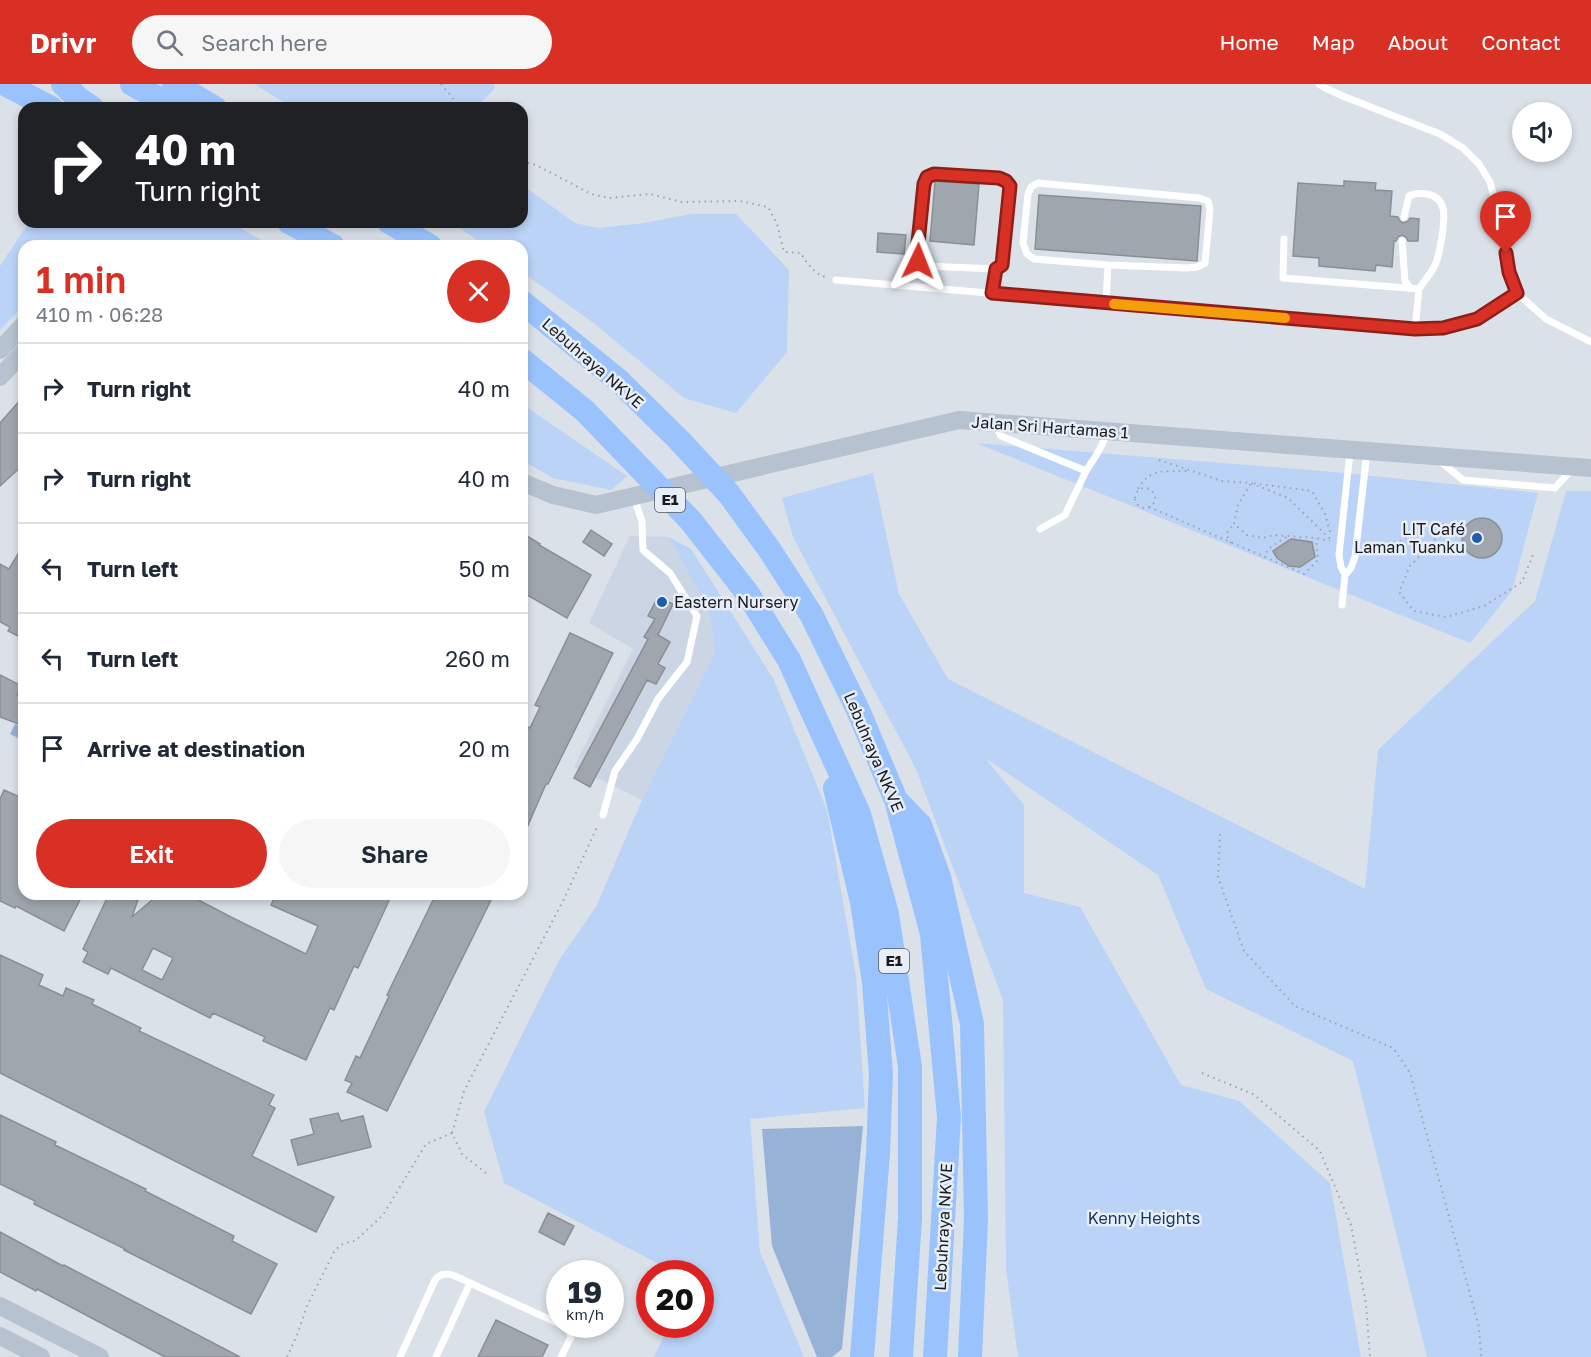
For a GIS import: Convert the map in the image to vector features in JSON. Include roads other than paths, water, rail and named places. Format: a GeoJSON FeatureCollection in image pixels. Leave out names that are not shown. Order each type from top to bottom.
{"type":"FeatureCollection","features":[{"type":"Feature","properties":{"kind":"highway"},"geometry":{"type":"LineString","coordinates":[[5,84],[40,102]]}},
{"type":"Feature","properties":{"kind":"highway"},"geometry":{"type":"LineString","coordinates":[[63,84],[84,102]]}},
{"type":"Feature","properties":{"kind":"highway"},"geometry":{"type":"LineString","coordinates":[[132,84],[190,102]]}},
{"type":"Feature","properties":{"kind":"highway"},"geometry":{"type":"LineString","coordinates":[[298,228],[311,234]]}},
{"type":"Feature","properties":{"kind":"highway"},"geometry":{"type":"LineString","coordinates":[[300,228],[322,240]]}},
{"type":"Feature","properties":{"kind":"highway"},"geometry":{"type":"LineString","coordinates":[[399,228],[420,240]]}},
{"type":"Feature","properties":{"kind":"highway","name":"Lebuhraya NKVE"},"geometry":{"type":"LineString","coordinates":[[528,307],[618,380],[679,440],[729,494],[769,549],[811,614],[858,710],[897,800],[932,934],[949,1117],[935,1357]]}},
{"type":"Feature","properties":{"kind":"highway","name":"Lebuhraya NKVE"},"geometry":{"type":"LineString","coordinates":[[528,365],[585,411],[692,521],[748,594],[789,660],[859,814],[887,914],[910,1067],[910,1218],[901,1357]]}},
{"type":"Feature","properties":{"kind":"highway"},"geometry":{"type":"LineString","coordinates":[[838,769],[835,788],[862,902],[874,983],[881,1074],[878,1155],[862,1357]]}},
{"type":"Feature","properties":{"kind":"highway"},"geometry":{"type":"LineString","coordinates":[[897,800],[920,825],[939,877],[972,1024],[976,1219],[970,1357]]}},
{"type":"Feature","properties":{"kind":"street"},"geometry":{"type":"LineString","coordinates":[[0,350],[18,330]]}},
{"type":"Feature","properties":{"kind":"street"},"geometry":{"type":"LineString","coordinates":[[0,377],[18,358]]}},
{"type":"Feature","properties":{"kind":"street","name":"Jalan Sri Hartamas 1"},"geometry":{"type":"LineString","coordinates":[[528,485],[553,495],[596,505],[959,420],[1582,467]]}},
{"type":"Feature","properties":{"kind":"street"},"geometry":{"type":"LineString","coordinates":[[0,1306],[100,1357]]}},
{"type":"Feature","properties":{"kind":"street"},"geometry":{"type":"LineString","coordinates":[[0,1336],[41,1357]]}},
{"type":"Feature","properties":{"kind":"lane"},"geometry":{"type":"LineString","coordinates":[[1319,84],[1345,97],[1440,134],[1463,148],[1479,164],[1490,182],[1499,215],[1509,272],[1517,293],[1546,319],[1591,342]]}},
{"type":"Feature","properties":{"kind":"lane"},"geometry":{"type":"LineString","coordinates":[[992,293],[996,269],[1002,265],[1010,186],[999,178],[934,174],[927,177],[924,184],[918,261],[925,266],[996,269]]}},
{"type":"Feature","properties":{"kind":"lane"},"geometry":{"type":"LineString","coordinates":[[1038,183],[1199,198],[1208,201],[1210,209],[1205,263],[1187,268],[1108,265],[1034,259],[1027,254],[1023,243],[1028,194],[1031,187],[1038,183]]}},
{"type":"Feature","properties":{"kind":"lane"},"geometry":{"type":"LineString","coordinates":[[1404,217],[1409,196],[1416,193],[1430,194],[1437,198],[1442,204],[1445,215],[1440,250],[1435,265],[1419,289],[1415,329]]}},
{"type":"Feature","properties":{"kind":"lane"},"geometry":{"type":"LineString","coordinates":[[1284,239],[1283,278],[1419,289]]}},
{"type":"Feature","properties":{"kind":"lane"},"geometry":{"type":"LineString","coordinates":[[1402,241],[1405,281],[1410,288]]}},
{"type":"Feature","properties":{"kind":"lane"},"geometry":{"type":"LineString","coordinates":[[1106,303],[1108,265]]}},
{"type":"Feature","properties":{"kind":"lane"},"geometry":{"type":"LineString","coordinates":[[836,280],[1415,329],[1443,328],[1477,319],[1517,293]]}},
{"type":"Feature","properties":{"kind":"lane"},"geometry":{"type":"LineString","coordinates":[[994,423],[1001,436],[1086,471]]}},
{"type":"Feature","properties":{"kind":"lane"},"geometry":{"type":"LineString","coordinates":[[1040,529],[1065,515],[1086,471],[1109,431]]}},
{"type":"Feature","properties":{"kind":"lane"},"geometry":{"type":"LineString","coordinates":[[1345,574],[1351,568],[1355,557],[1359,450]]}},
{"type":"Feature","properties":{"kind":"lane"},"geometry":{"type":"LineString","coordinates":[[1342,605],[1345,574],[1339,555],[1359,450]]}},
{"type":"Feature","properties":{"kind":"lane"},"geometry":{"type":"LineString","coordinates":[[603,815],[615,771],[637,739],[658,699],[687,662],[697,616],[670,573],[643,550],[642,522],[634,496]]}},
{"type":"Feature","properties":{"kind":"lane"},"geometry":{"type":"LineString","coordinates":[[400,1357],[439,1274],[444,1273],[470,1283],[546,1318]]}},
{"type":"Feature","properties":{"kind":"lane"},"geometry":{"type":"LineString","coordinates":[[436,1357],[470,1283]]}},
{"type":"Feature","properties":{"kind":"lane"},"geometry":{"type":"LineString","coordinates":[[561,1357],[570,1338]]}},
{"type":"Feature","properties":{"kind":"place","name":"LIT Café Laman Tuanku"},"geometry":{"type":"Point","coordinates":[1477,538]}},
{"type":"Feature","properties":{"kind":"place","name":"Eastern Nursery"},"geometry":{"type":"Point","coordinates":[662,602]}},
{"type":"Feature","properties":{"kind":"park label","name":"Kenny Heights"},"geometry":{"type":"Point","coordinates":[1144,1218]}}]}
